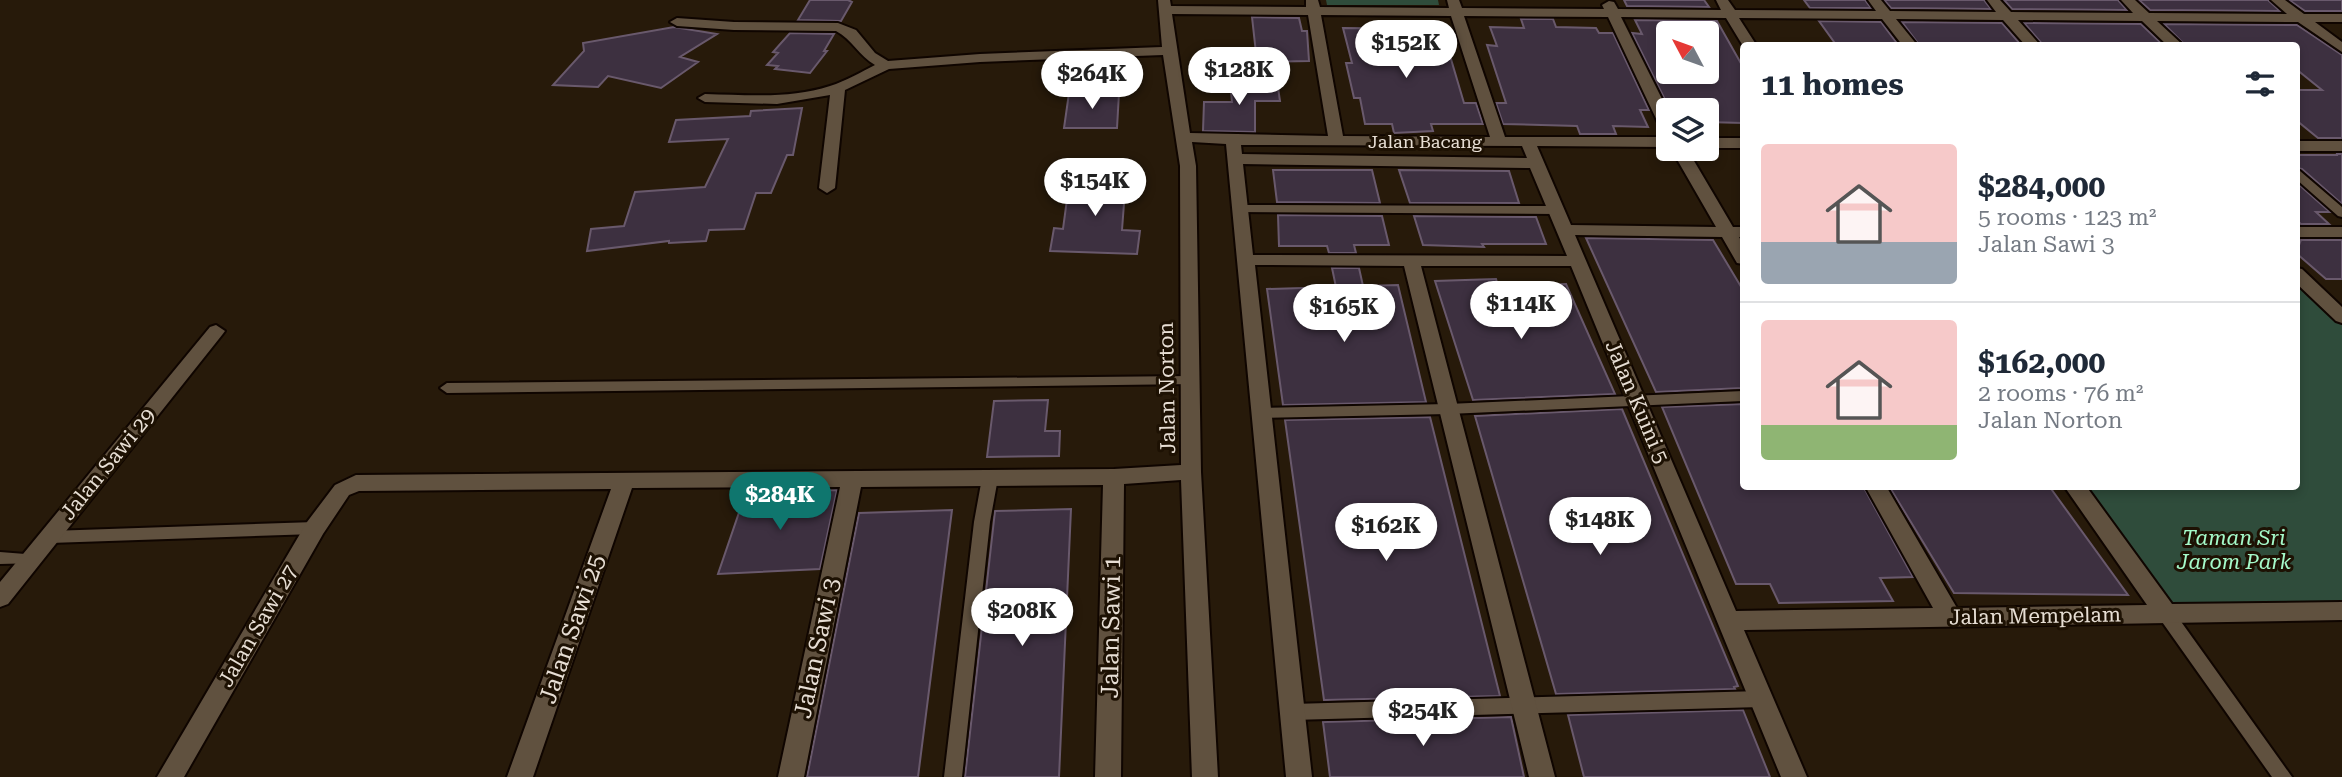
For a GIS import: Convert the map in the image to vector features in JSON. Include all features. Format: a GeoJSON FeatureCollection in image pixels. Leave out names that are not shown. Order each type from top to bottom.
{"type":"FeatureCollection","features":[{"type":"Feature","properties":{"kind":"street"},"geometry":{"type":"LineString","coordinates":[[1722,0],[1748,42]]}},
{"type":"Feature","properties":{"kind":"street"},"geometry":{"type":"LineString","coordinates":[[1874,0],[1908,42]]}},
{"type":"Feature","properties":{"kind":"street"},"geometry":{"type":"LineString","coordinates":[[1993,0],[2030,42]]}},
{"type":"Feature","properties":{"kind":"street"},"geometry":{"type":"LineString","coordinates":[[2127,0],[2172,42]]}},
{"type":"Feature","properties":{"kind":"street"},"geometry":{"type":"LineString","coordinates":[[2277,0],[2342,48]]}},
{"type":"Feature","properties":{"kind":"street"},"geometry":{"type":"LineString","coordinates":[[1165,5],[1609,6],[1730,14],[2342,18]]}},
{"type":"Feature","properties":{"kind":"street","name":"Jalan Norton"},"geometry":{"type":"LineString","coordinates":[[1165,5],[1168,51],[1188,166],[1191,472],[1205,777]]}},
{"type":"Feature","properties":{"kind":"street"},"geometry":{"type":"LineString","coordinates":[[1313,5],[1336,141]]}},
{"type":"Feature","properties":{"kind":"street"},"geometry":{"type":"LineString","coordinates":[[1455,6],[1499,142]]}},
{"type":"Feature","properties":{"kind":"street"},"geometry":{"type":"LineString","coordinates":[[1609,6],[1656,102]]}},
{"type":"Feature","properties":{"kind":"street"},"geometry":{"type":"LineString","coordinates":[[677,22],[734,26],[838,27],[850,33],[870,56],[886,65]]}},
{"type":"Feature","properties":{"kind":"street"},"geometry":{"type":"LineString","coordinates":[[705,98],[777,100],[813,95],[838,88],[886,65],[1008,56],[1168,51]]}},
{"type":"Feature","properties":{"kind":"street"},"geometry":{"type":"LineString","coordinates":[[827,188],[838,88]]}},
{"type":"Feature","properties":{"kind":"street","name":"Jalan Bacang"},"geometry":{"type":"LineString","coordinates":[[1182,137],[1234,150],[1336,141],[1656,142]]}},
{"type":"Feature","properties":{"kind":"street","name":"Jalan Kuini 5"},"geometry":{"type":"LineString","coordinates":[[1528,142],[1794,777]]}},
{"type":"Feature","properties":{"kind":"street"},"geometry":{"type":"LineString","coordinates":[[1719,143],[1740,143]]}},
{"type":"Feature","properties":{"kind":"street"},"geometry":{"type":"LineString","coordinates":[[2300,146],[2342,146]]}},
{"type":"Feature","properties":{"kind":"street"},"geometry":{"type":"LineString","coordinates":[[1299,777],[1234,150],[1537,163]]}},
{"type":"Feature","properties":{"kind":"street"},"geometry":{"type":"LineString","coordinates":[[1687,161],[1735,232],[1740,250]]}},
{"type":"Feature","properties":{"kind":"street"},"geometry":{"type":"LineString","coordinates":[[1565,230],[1735,232]]}},
{"type":"Feature","properties":{"kind":"street"},"geometry":{"type":"LineString","coordinates":[[2300,232],[2342,232]]}},
{"type":"Feature","properties":{"kind":"street"},"geometry":{"type":"LineString","coordinates":[[1245,260],[1578,261]]}},
{"type":"Feature","properties":{"kind":"street"},"geometry":{"type":"LineString","coordinates":[[1411,260],[1542,777]]}},
{"type":"Feature","properties":{"kind":"street"},"geometry":{"type":"LineString","coordinates":[[2300,278],[2342,317]]}},
{"type":"Feature","properties":{"kind":"street","name":"Jalan Sawi 29"},"geometry":{"type":"LineString","coordinates":[[0,598],[216,331]]}},
{"type":"Feature","properties":{"kind":"street"},"geometry":{"type":"LineString","coordinates":[[624,481],[1114,477],[1191,472]]}},
{"type":"Feature","properties":{"kind":"street","name":"Jalan Sawi 1"},"geometry":{"type":"LineString","coordinates":[[1108,777],[1114,477]]}},
{"type":"Feature","properties":{"kind":"street","name":"Jalan Sawi 3"},"geometry":{"type":"LineString","coordinates":[[791,777],[852,478]]}},
{"type":"Feature","properties":{"kind":"street","name":"Jalan Sawi 27"},"geometry":{"type":"LineString","coordinates":[[170,777],[315,527],[342,490],[356,483],[624,481]]}},
{"type":"Feature","properties":{"kind":"street","name":"Jalan Sawi 25"},"geometry":{"type":"LineString","coordinates":[[520,777],[624,481]]}},
{"type":"Feature","properties":{"kind":"street"},"geometry":{"type":"LineString","coordinates":[[1876,490],[1950,617]]}},
{"type":"Feature","properties":{"kind":"street"},"geometry":{"type":"LineString","coordinates":[[2077,490],[2166,614]]}},
{"type":"Feature","properties":{"kind":"street","name":"Jalan Mempelam"},"geometry":{"type":"LineString","coordinates":[[1728,621],[2342,611]]}},
{"type":"Feature","properties":{"kind":"lane"},"geometry":{"type":"LineString","coordinates":[[2300,176],[2342,213]]}},
{"type":"Feature","properties":{"kind":"lane"},"geometry":{"type":"LineString","coordinates":[[1240,209],[1556,210]]}},
{"type":"Feature","properties":{"kind":"lane"},"geometry":{"type":"LineString","coordinates":[[447,388],[1190,382]]}},
{"type":"Feature","properties":{"kind":"lane"},"geometry":{"type":"LineString","coordinates":[[1261,413],[1448,409],[1740,396]]}},
{"type":"Feature","properties":{"kind":"lane"},"geometry":{"type":"LineString","coordinates":[[953,777],[982,522],[990,478]]}},
{"type":"Feature","properties":{"kind":"lane"},"geometry":{"type":"LineString","coordinates":[[50,537],[315,527]]}},
{"type":"Feature","properties":{"kind":"lane"},"geometry":{"type":"LineString","coordinates":[[0,558],[32,559]]}},
{"type":"Feature","properties":{"kind":"lane"},"geometry":{"type":"LineString","coordinates":[[2166,614],[2283,777]]}},
{"type":"Feature","properties":{"kind":"lane"},"geometry":{"type":"LineString","coordinates":[[1292,712],[1761,699]]}},
{"type":"Feature","properties":{"kind":"green space"},"geometry":{"type":"Polygon","coordinates":[[[1326,0],[1438,0],[1439,5],[1327,5],[1326,0]]]}},
{"type":"Feature","properties":{"kind":"green space","name":"Taman Sri Jarom Park"},"geometry":{"type":"Polygon","coordinates":[[[2300,277],[2342,317],[2342,611],[2181,614],[2086,490],[2300,490],[2300,277]]]}},
{"type":"Feature","properties":{"kind":"building"},"geometry":{"type":"Polygon","coordinates":[[[810,0],[852,2],[841,21],[798,20],[810,0]]]}},
{"type":"Feature","properties":{"kind":"building"},"geometry":{"type":"Polygon","coordinates":[[[1624,0],[1704,0],[1709,7],[1627,6],[1624,0]]]}},
{"type":"Feature","properties":{"kind":"building"},"geometry":{"type":"Polygon","coordinates":[[[1804,0],[1865,0],[1871,8],[1810,8],[1804,0]]]}},
{"type":"Feature","properties":{"kind":"building"},"geometry":{"type":"Polygon","coordinates":[[[1884,0],[1984,0],[1991,9],[1891,8],[1884,0]]]}},
{"type":"Feature","properties":{"kind":"building"},"geometry":{"type":"Polygon","coordinates":[[[2004,0],[2118,0],[2127,10],[2012,9],[2004,0]]]}},
{"type":"Feature","properties":{"kind":"building"},"geometry":{"type":"Polygon","coordinates":[[[2139,0],[2268,0],[2280,11],[2150,10],[2139,0]]]}},
{"type":"Feature","properties":{"kind":"building"},"geometry":{"type":"Polygon","coordinates":[[[2289,0],[2342,0],[2342,11],[2305,11],[2289,0]]]}},
{"type":"Feature","properties":{"kind":"building"},"geometry":{"type":"Polygon","coordinates":[[[1252,17],[1299,18],[1302,31],[1307,31],[1309,61],[1257,62],[1252,17]]]}},
{"type":"Feature","properties":{"kind":"building"},"geometry":{"type":"Polygon","coordinates":[[[1521,19],[1553,19],[1556,27],[1596,28],[1599,33],[1613,33],[1649,110],[1640,110],[1648,127],[1613,126],[1616,134],[1580,134],[1577,126],[1503,124],[1496,103],[1506,103],[1487,45],[1497,46],[1490,27],[1524,28],[1521,19]]]}},
{"type":"Feature","properties":{"kind":"building"},"geometry":{"type":"Polygon","coordinates":[[[1635,20],[1717,21],[1656,21],[1656,82],[1632,33],[1642,34],[1635,20]]]}},
{"type":"Feature","properties":{"kind":"building"},"geometry":{"type":"Polygon","coordinates":[[[1819,21],[1881,22],[1896,42],[1834,42],[1819,21]]]}},
{"type":"Feature","properties":{"kind":"building"},"geometry":{"type":"Polygon","coordinates":[[[1902,22],[2002,23],[2019,42],[1917,42],[1902,22]]]}},
{"type":"Feature","properties":{"kind":"building"},"geometry":{"type":"Polygon","coordinates":[[[2024,23],[2141,24],[2160,42],[2040,42],[2024,23]]]}},
{"type":"Feature","properties":{"kind":"building"},"geometry":{"type":"Polygon","coordinates":[[[2164,24],[2297,25],[2342,55],[2342,138],[2318,138],[2300,123],[2300,90],[2322,90],[2300,72],[2300,42],[2182,42],[2164,24]]]}},
{"type":"Feature","properties":{"kind":"building"},"geometry":{"type":"Polygon","coordinates":[[[1719,25],[1740,62],[1740,123],[1719,122],[1719,98],[1664,98],[1657,84],[1719,84],[1719,25]]]}},
{"type":"Feature","properties":{"kind":"building"},"geometry":{"type":"Polygon","coordinates":[[[674,27],[717,34],[680,57],[698,62],[661,88],[608,76],[598,87],[553,85],[584,51],[583,43],[674,27]]]}},
{"type":"Feature","properties":{"kind":"building"},"geometry":{"type":"Polygon","coordinates":[[[1343,28],[1438,29],[1448,49],[1464,103],[1476,103],[1483,124],[1431,124],[1433,131],[1394,133],[1392,124],[1365,124],[1360,98],[1354,98],[1346,63],[1352,63],[1343,28]]]}},
{"type":"Feature","properties":{"kind":"building"},"geometry":{"type":"Polygon","coordinates":[[[790,33],[834,34],[824,51],[827,51],[810,73],[775,69],[778,66],[767,65],[778,53],[773,52],[790,33]]]}},
{"type":"Feature","properties":{"kind":"building"},"geometry":{"type":"Polygon","coordinates":[[[1230,81],[1277,81],[1280,101],[1255,101],[1255,132],[1203,131],[1204,102],[1232,102],[1230,81]]]}},
{"type":"Feature","properties":{"kind":"building"},"geometry":{"type":"Polygon","coordinates":[[[1069,93],[1119,93],[1117,128],[1064,128],[1069,93]]]}},
{"type":"Feature","properties":{"kind":"building"},"geometry":{"type":"Polygon","coordinates":[[[802,108],[793,155],[787,155],[771,193],[756,193],[744,229],[709,230],[706,241],[669,241],[587,251],[591,229],[624,226],[635,192],[705,187],[728,139],[669,142],[676,120],[750,116],[751,111],[802,108]]]}},
{"type":"Feature","properties":{"kind":"building"},"geometry":{"type":"Polygon","coordinates":[[[2336,154],[2342,154],[2342,204],[2300,169],[2300,155],[2338,155],[2336,154]]]}},
{"type":"Feature","properties":{"kind":"building"},"geometry":{"type":"Polygon","coordinates":[[[1273,170],[1372,170],[1380,203],[1277,202],[1273,170]]]}},
{"type":"Feature","properties":{"kind":"building"},"geometry":{"type":"Polygon","coordinates":[[[1399,170],[1509,171],[1519,203],[1410,203],[1399,170]]]}},
{"type":"Feature","properties":{"kind":"building"},"geometry":{"type":"Polygon","coordinates":[[[1070,177],[1126,177],[1122,230],[1140,231],[1137,254],[1050,251],[1054,228],[1063,229],[1070,177]]]}},
{"type":"Feature","properties":{"kind":"building"},"geometry":{"type":"Polygon","coordinates":[[[2300,186],[2330,212],[2316,212],[2329,224],[2301,224],[2300,186]]]}},
{"type":"Feature","properties":{"kind":"building"},"geometry":{"type":"Polygon","coordinates":[[[1278,215],[1382,216],[1389,245],[1354,245],[1356,253],[1329,253],[1327,246],[1279,246],[1278,215]]]}},
{"type":"Feature","properties":{"kind":"building"},"geometry":{"type":"Polygon","coordinates":[[[1414,216],[1536,217],[1546,244],[1482,244],[1484,247],[1423,245],[1414,216]]]}},
{"type":"Feature","properties":{"kind":"building"},"geometry":{"type":"Polygon","coordinates":[[[1586,238],[1713,240],[1740,285],[1740,388],[1656,392],[1586,238]]]}},
{"type":"Feature","properties":{"kind":"building"},"geometry":{"type":"Polygon","coordinates":[[[2301,240],[2342,240],[2342,279],[2326,279],[2300,256],[2301,240]]]}},
{"type":"Feature","properties":{"kind":"building"},"geometry":{"type":"Polygon","coordinates":[[[1332,268],[1359,268],[1363,286],[1398,285],[1426,402],[1283,405],[1267,289],[1336,287],[1332,268]]]}},
{"type":"Feature","properties":{"kind":"building"},"geometry":{"type":"Polygon","coordinates":[[[1496,279],[1498,286],[1566,284],[1615,394],[1473,400],[1435,281],[1496,279]]]}},
{"type":"Feature","properties":{"kind":"building"},"geometry":{"type":"Polygon","coordinates":[[[1048,400],[1045,431],[1060,431],[1059,456],[987,457],[994,401],[1048,400]]]}},
{"type":"Feature","properties":{"kind":"building"},"geometry":{"type":"Polygon","coordinates":[[[1740,404],[1740,490],[1865,490],[1913,577],[1880,578],[1893,601],[1779,603],[1770,584],[1736,584],[1662,407],[1740,404]]]}},
{"type":"Feature","properties":{"kind":"building"},"geometry":{"type":"Polygon","coordinates":[[[1622,409],[1738,686],[1734,687],[1735,689],[1556,694],[1475,416],[1622,409]]]}},
{"type":"Feature","properties":{"kind":"building"},"geometry":{"type":"Polygon","coordinates":[[[1430,417],[1500,696],[1324,700],[1285,420],[1430,417]]]}},
{"type":"Feature","properties":{"kind":"building"},"geometry":{"type":"Polygon","coordinates":[[[837,490],[820,569],[718,574],[746,492],[837,490]]]}},
{"type":"Feature","properties":{"kind":"building"},"geometry":{"type":"Polygon","coordinates":[[[1891,490],[2052,490],[2128,595],[1954,593],[1891,490]]]}},
{"type":"Feature","properties":{"kind":"building"},"geometry":{"type":"Polygon","coordinates":[[[1071,509],[1059,777],[965,777],[995,511],[1071,509]]]}},
{"type":"Feature","properties":{"kind":"building"},"geometry":{"type":"Polygon","coordinates":[[[952,510],[918,777],[807,777],[859,513],[952,510]]]}},
{"type":"Feature","properties":{"kind":"building"},"geometry":{"type":"Polygon","coordinates":[[[1743,710],[1770,777],[1584,777],[1568,715],[1743,710]]]}},
{"type":"Feature","properties":{"kind":"building"},"geometry":{"type":"Polygon","coordinates":[[[1511,717],[1524,777],[1330,777],[1323,722],[1511,717]]]}}]}
